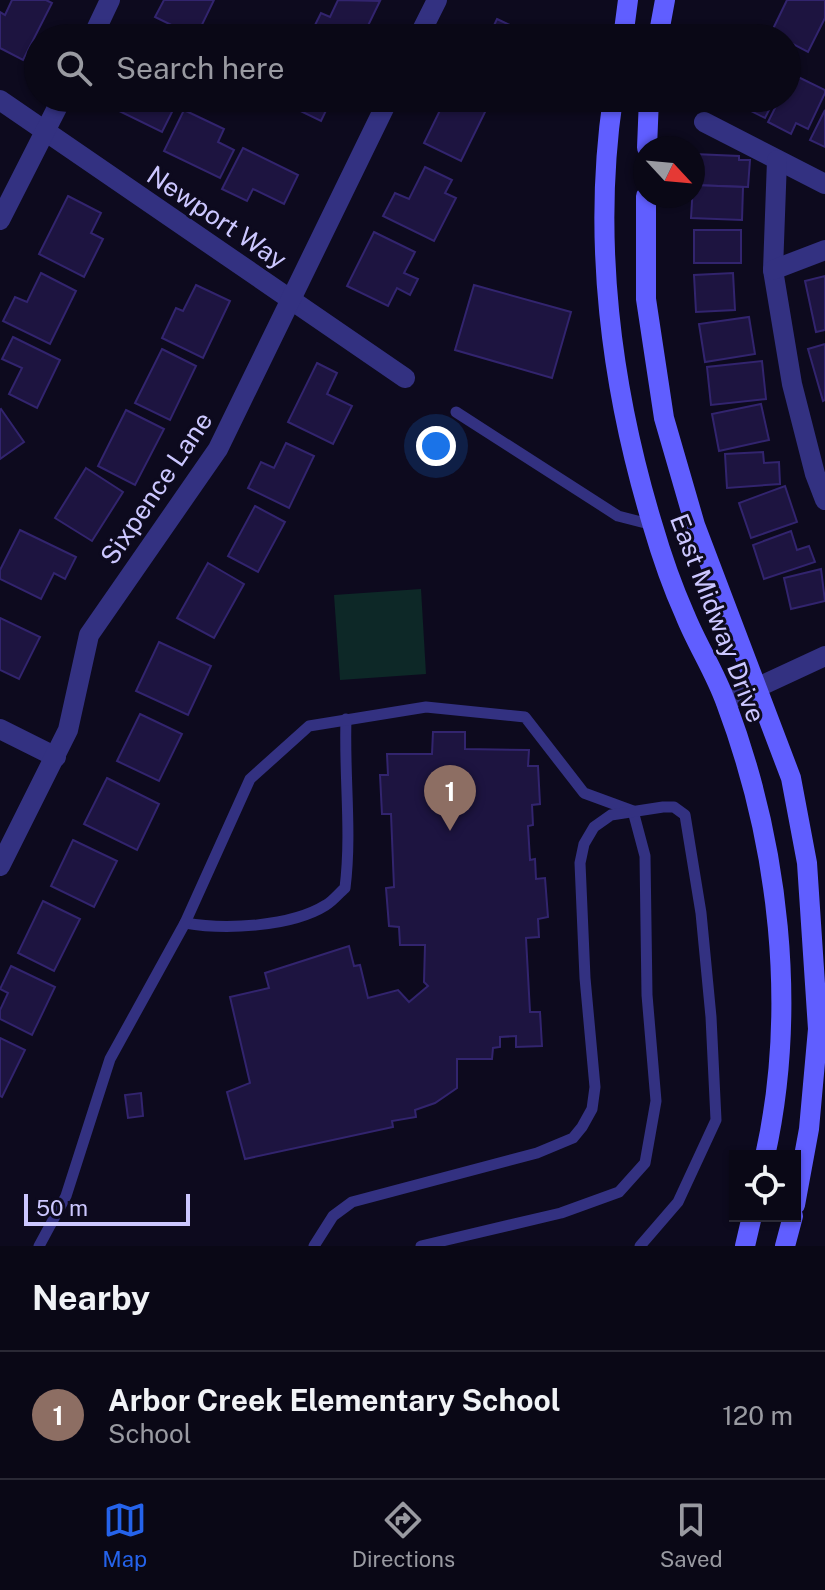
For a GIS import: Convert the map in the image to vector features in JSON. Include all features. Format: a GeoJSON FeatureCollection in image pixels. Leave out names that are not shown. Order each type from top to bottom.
{"type":"FeatureCollection","features":[{"type":"Feature","properties":{"kind":"main road"},"geometry":{"type":"LineString","coordinates":[[625,24],[628,0]]}},
{"type":"Feature","properties":{"kind":"main road"},"geometry":{"type":"LineString","coordinates":[[661,24],[665,0]]}},
{"type":"Feature","properties":{"kind":"main road","name":"East Midway Drive"},"geometry":{"type":"LineString","coordinates":[[612,112],[604,219],[609,323],[629,438],[653,525],[685,616],[726,702],[750,778],[768,853],[781,969],[779,1054],[766,1150]]}},
{"type":"Feature","properties":{"kind":"main road"},"geometry":{"type":"LineString","coordinates":[[647,136],[648,112]]}},
{"type":"Feature","properties":{"kind":"main road","name":"East Midway Drive"},"geometry":{"type":"LineString","coordinates":[[646,208],[646,299],[664,418],[695,525],[791,778],[807,863],[818,1029],[809,1129],[801,1172]]}},
{"type":"Feature","properties":{"kind":"main road"},"geometry":{"type":"LineString","coordinates":[[745,1246],[751,1222]]}},
{"type":"Feature","properties":{"kind":"main road"},"geometry":{"type":"LineString","coordinates":[[785,1246],[791,1222]]}},
{"type":"Feature","properties":{"kind":"street"},"geometry":{"type":"LineString","coordinates":[[99,24],[110,0]]}},
{"type":"Feature","properties":{"kind":"street"},"geometry":{"type":"LineString","coordinates":[[425,24],[437,0]]}},
{"type":"Feature","properties":{"kind":"street","name":"Newport Way"},"geometry":{"type":"LineString","coordinates":[[0,100],[405,378]]}},
{"type":"Feature","properties":{"kind":"street"},"geometry":{"type":"LineString","coordinates":[[0,220],[55,112]]}},
{"type":"Feature","properties":{"kind":"street","name":"Sixpence Lane"},"geometry":{"type":"LineString","coordinates":[[0,866],[68,730],[89,635],[218,449],[382,112]]}},
{"type":"Feature","properties":{"kind":"street"},"geometry":{"type":"LineString","coordinates":[[704,122],[825,184]]}},
{"type":"Feature","properties":{"kind":"street"},"geometry":{"type":"LineString","coordinates":[[777,160],[773,270],[792,384],[815,474],[825,500]]}},
{"type":"Feature","properties":{"kind":"street"},"geometry":{"type":"LineString","coordinates":[[773,270],[825,250]]}},
{"type":"Feature","properties":{"kind":"street"},"geometry":{"type":"LineString","coordinates":[[726,702],[825,656]]}},
{"type":"Feature","properties":{"kind":"street"},"geometry":{"type":"LineString","coordinates":[[0,729],[56,757]]}},
{"type":"Feature","properties":{"kind":"lane"},"geometry":{"type":"LineString","coordinates":[[456,412],[618,516],[653,525]]}},
{"type":"Feature","properties":{"kind":"lane"},"geometry":{"type":"LineString","coordinates":[[39,1246],[66,1196],[110,1059],[185,923],[250,779],[309,726],[426,707],[525,717],[584,793],[633,811]]}},
{"type":"Feature","properties":{"kind":"lane"},"geometry":{"type":"LineString","coordinates":[[185,923],[212,927],[255,926],[326,905],[345,888],[350,852],[345,805],[346,719]]}},
{"type":"Feature","properties":{"kind":"lane"},"geometry":{"type":"LineString","coordinates":[[314,1246],[333,1216],[352,1202],[537,1153],[573,1138],[592,1109],[595,1087],[585,978],[580,863],[584,844],[594,827],[611,815],[674,807],[685,815],[701,913],[711,1017],[716,1120],[678,1202],[640,1246]]}},
{"type":"Feature","properties":{"kind":"lane"},"geometry":{"type":"LineString","coordinates":[[421,1246],[561,1213],[619,1192],[645,1163],[656,1101],[647,995],[645,856],[633,811]]}},
{"type":"Feature","properties":{"kind":"green space"},"geometry":{"type":"Polygon","coordinates":[[[421,589],[426,674],[340,680],[334,595],[421,589]]]}},
{"type":"Feature","properties":{"kind":"building"},"geometry":{"type":"Polygon","coordinates":[[[12,0],[46,0],[52,3],[41,24],[24,24],[23,60],[0,48],[0,12],[5,15],[12,0]]]}},
{"type":"Feature","properties":{"kind":"building"},"geometry":{"type":"Polygon","coordinates":[[[164,0],[214,0],[202,24],[169,24],[155,17],[164,0]]]}},
{"type":"Feature","properties":{"kind":"building"},"geometry":{"type":"Polygon","coordinates":[[[338,0],[380,1],[369,24],[316,24],[321,13],[330,17],[338,0]]]}},
{"type":"Feature","properties":{"kind":"building"},"geometry":{"type":"Polygon","coordinates":[[[787,0],[825,0],[825,18],[808,52],[801,48],[801,24],[775,24],[787,0]]]}},
{"type":"Feature","properties":{"kind":"building"},"geometry":{"type":"Polygon","coordinates":[[[801,78],[825,90],[808,129],[796,123],[791,134],[768,122],[773,112],[801,112],[801,78]]]}},
{"type":"Feature","properties":{"kind":"building"},"geometry":{"type":"Polygon","coordinates":[[[825,110],[825,147],[810,140],[825,110]]]}},
{"type":"Feature","properties":{"kind":"building"},"geometry":{"type":"Polygon","coordinates":[[[121,112],[172,112],[162,132],[121,112]]]}},
{"type":"Feature","properties":{"kind":"building"},"geometry":{"type":"Polygon","coordinates":[[[183,112],[224,129],[218,142],[234,150],[220,178],[164,151],[183,112]]]}},
{"type":"Feature","properties":{"kind":"building"},"geometry":{"type":"Polygon","coordinates":[[[302,112],[325,112],[321,121],[302,112]]]}},
{"type":"Feature","properties":{"kind":"building"},"geometry":{"type":"Polygon","coordinates":[[[439,112],[485,112],[461,161],[424,143],[439,112]]]}},
{"type":"Feature","properties":{"kind":"building"},"geometry":{"type":"Polygon","coordinates":[[[753,112],[768,112],[765,118],[753,112]]]}},
{"type":"Feature","properties":{"kind":"building"},"geometry":{"type":"Polygon","coordinates":[[[243,148],[298,175],[284,204],[253,189],[247,201],[222,189],[243,148]]]}},
{"type":"Feature","properties":{"kind":"building"},"geometry":{"type":"Polygon","coordinates":[[[705,154],[739,156],[739,160],[750,160],[748,187],[705,185],[705,154]]]}},
{"type":"Feature","properties":{"kind":"building"},"geometry":{"type":"Polygon","coordinates":[[[425,167],[452,180],[445,193],[456,198],[434,241],[383,216],[395,193],[409,199],[425,167]]]}},
{"type":"Feature","properties":{"kind":"building"},"geometry":{"type":"Polygon","coordinates":[[[705,185],[743,187],[742,220],[691,218],[692,208],[705,208],[705,185]]]}},
{"type":"Feature","properties":{"kind":"building"},"geometry":{"type":"Polygon","coordinates":[[[68,196],[101,213],[91,233],[103,239],[84,277],[39,254],[68,196]]]}},
{"type":"Feature","properties":{"kind":"building"},"geometry":{"type":"Polygon","coordinates":[[[694,230],[741,230],[741,263],[694,263],[694,230]]]}},
{"type":"Feature","properties":{"kind":"building"},"geometry":{"type":"Polygon","coordinates":[[[374,232],[415,252],[404,273],[418,279],[410,295],[397,288],[388,306],[347,286],[374,232]]]}},
{"type":"Feature","properties":{"kind":"building"},"geometry":{"type":"Polygon","coordinates":[[[41,273],[76,291],[50,344],[3,321],[15,297],[27,302],[41,273]]]}},
{"type":"Feature","properties":{"kind":"building"},"geometry":{"type":"Polygon","coordinates":[[[733,273],[735,310],[696,312],[694,275],[733,273]]]}},
{"type":"Feature","properties":{"kind":"building"},"geometry":{"type":"Polygon","coordinates":[[[825,276],[825,330],[816,332],[805,281],[825,276]]]}},
{"type":"Feature","properties":{"kind":"building"},"geometry":{"type":"Polygon","coordinates":[[[196,285],[230,301],[203,358],[162,338],[176,308],[183,311],[196,285]]]}},
{"type":"Feature","properties":{"kind":"building"},"geometry":{"type":"Polygon","coordinates":[[[474,285],[571,312],[552,378],[455,350],[474,285]]]}},
{"type":"Feature","properties":{"kind":"building"},"geometry":{"type":"Polygon","coordinates":[[[749,317],[755,354],[705,362],[699,324],[749,317]]]}},
{"type":"Feature","properties":{"kind":"building"},"geometry":{"type":"Polygon","coordinates":[[[13,337],[60,360],[37,408],[9,394],[22,368],[2,359],[13,337]]]}},
{"type":"Feature","properties":{"kind":"building"},"geometry":{"type":"Polygon","coordinates":[[[825,344],[825,400],[823,401],[808,349],[825,344]]]}},
{"type":"Feature","properties":{"kind":"building"},"geometry":{"type":"Polygon","coordinates":[[[162,349],[196,366],[170,420],[135,403],[162,349]]]}},
{"type":"Feature","properties":{"kind":"building"},"geometry":{"type":"Polygon","coordinates":[[[762,361],[766,399],[711,405],[707,367],[762,361]]]}},
{"type":"Feature","properties":{"kind":"building"},"geometry":{"type":"Polygon","coordinates":[[[317,363],[337,373],[327,394],[352,406],[333,444],[288,422],[317,363]]]}},
{"type":"Feature","properties":{"kind":"building"},"geometry":{"type":"Polygon","coordinates":[[[761,404],[769,440],[719,451],[712,414],[761,404]]]}},
{"type":"Feature","properties":{"kind":"building"},"geometry":{"type":"Polygon","coordinates":[[[0,410],[24,442],[0,459],[0,410]]]}},
{"type":"Feature","properties":{"kind":"building"},"geometry":{"type":"Polygon","coordinates":[[[126,410],[164,429],[135,485],[98,466],[126,410]]]}},
{"type":"Feature","properties":{"kind":"building"},"geometry":{"type":"Polygon","coordinates":[[[286,443],[314,456],[289,508],[248,488],[261,462],[274,468],[286,443]]]}},
{"type":"Feature","properties":{"kind":"building"},"geometry":{"type":"Polygon","coordinates":[[[763,452],[764,463],[779,462],[780,484],[727,488],[725,454],[763,452]]]}},
{"type":"Feature","properties":{"kind":"building"},"geometry":{"type":"Polygon","coordinates":[[[86,468],[123,492],[92,541],[55,518],[86,468]]]}},
{"type":"Feature","properties":{"kind":"building"},"geometry":{"type":"Polygon","coordinates":[[[785,486],[797,522],[751,538],[739,503],[785,486]]]}},
{"type":"Feature","properties":{"kind":"building"},"geometry":{"type":"Polygon","coordinates":[[[255,506],[285,522],[258,572],[228,556],[255,506]]]}},
{"type":"Feature","properties":{"kind":"building"},"geometry":{"type":"Polygon","coordinates":[[[20,530],[76,557],[65,579],[54,573],[41,599],[0,579],[0,570],[20,530]]]}},
{"type":"Feature","properties":{"kind":"building"},"geometry":{"type":"Polygon","coordinates":[[[791,531],[797,550],[809,546],[815,562],[764,579],[753,545],[791,531]]]}},
{"type":"Feature","properties":{"kind":"building"},"geometry":{"type":"Polygon","coordinates":[[[208,563],[244,584],[214,638],[177,618],[208,563]]]}},
{"type":"Feature","properties":{"kind":"building"},"geometry":{"type":"Polygon","coordinates":[[[821,569],[825,601],[791,609],[784,578],[821,569]]]}},
{"type":"Feature","properties":{"kind":"building"},"geometry":{"type":"Polygon","coordinates":[[[0,618],[40,637],[19,679],[0,670],[0,618]]]}},
{"type":"Feature","properties":{"kind":"building"},"geometry":{"type":"Polygon","coordinates":[[[159,642],[211,666],[188,715],[136,691],[159,642]]]}},
{"type":"Feature","properties":{"kind":"building"},"geometry":{"type":"Polygon","coordinates":[[[140,714],[182,734],[159,781],[117,761],[140,714]]]}},
{"type":"Feature","properties":{"kind":"building"},"geometry":{"type":"Polygon","coordinates":[[[433,732],[465,732],[465,749],[529,750],[528,766],[538,766],[540,804],[532,805],[533,825],[528,826],[530,860],[535,859],[536,879],[545,878],[548,917],[538,919],[539,937],[526,938],[530,1012],[540,1012],[542,1046],[516,1047],[516,1036],[500,1037],[500,1047],[493,1048],[492,1059],[457,1059],[457,1088],[435,1103],[415,1110],[416,1117],[392,1121],[393,1127],[245,1159],[227,1092],[250,1083],[230,997],[269,988],[265,973],[349,946],[354,966],[360,965],[368,998],[398,990],[409,1002],[428,986],[424,982],[425,945],[400,945],[399,927],[389,926],[386,888],[394,887],[391,814],[382,814],[380,775],[388,775],[387,754],[432,754],[433,732]]]}},
{"type":"Feature","properties":{"kind":"building"},"geometry":{"type":"Polygon","coordinates":[[[107,778],[159,804],[137,850],[84,824],[107,778]]]}},
{"type":"Feature","properties":{"kind":"building"},"geometry":{"type":"Polygon","coordinates":[[[73,840],[117,861],[94,907],[51,886],[73,840]]]}},
{"type":"Feature","properties":{"kind":"building"},"geometry":{"type":"Polygon","coordinates":[[[43,901],[80,919],[54,971],[18,953],[43,901]]]}},
{"type":"Feature","properties":{"kind":"building"},"geometry":{"type":"Polygon","coordinates":[[[11,966],[55,987],[32,1035],[0,1019],[0,1010],[8,993],[0,989],[11,966]]]}},
{"type":"Feature","properties":{"kind":"building"},"geometry":{"type":"Polygon","coordinates":[[[0,1038],[25,1050],[2,1097],[0,1096],[0,1038]]]}},
{"type":"Feature","properties":{"kind":"building"},"geometry":{"type":"Polygon","coordinates":[[[141,1093],[143,1116],[128,1118],[125,1095],[141,1093]]]}},
{"type":"Feature","properties":{"kind":"place","name":"Arbor Creek Elementary School"},"geometry":{"type":"Point","coordinates":[450,831]}}]}
